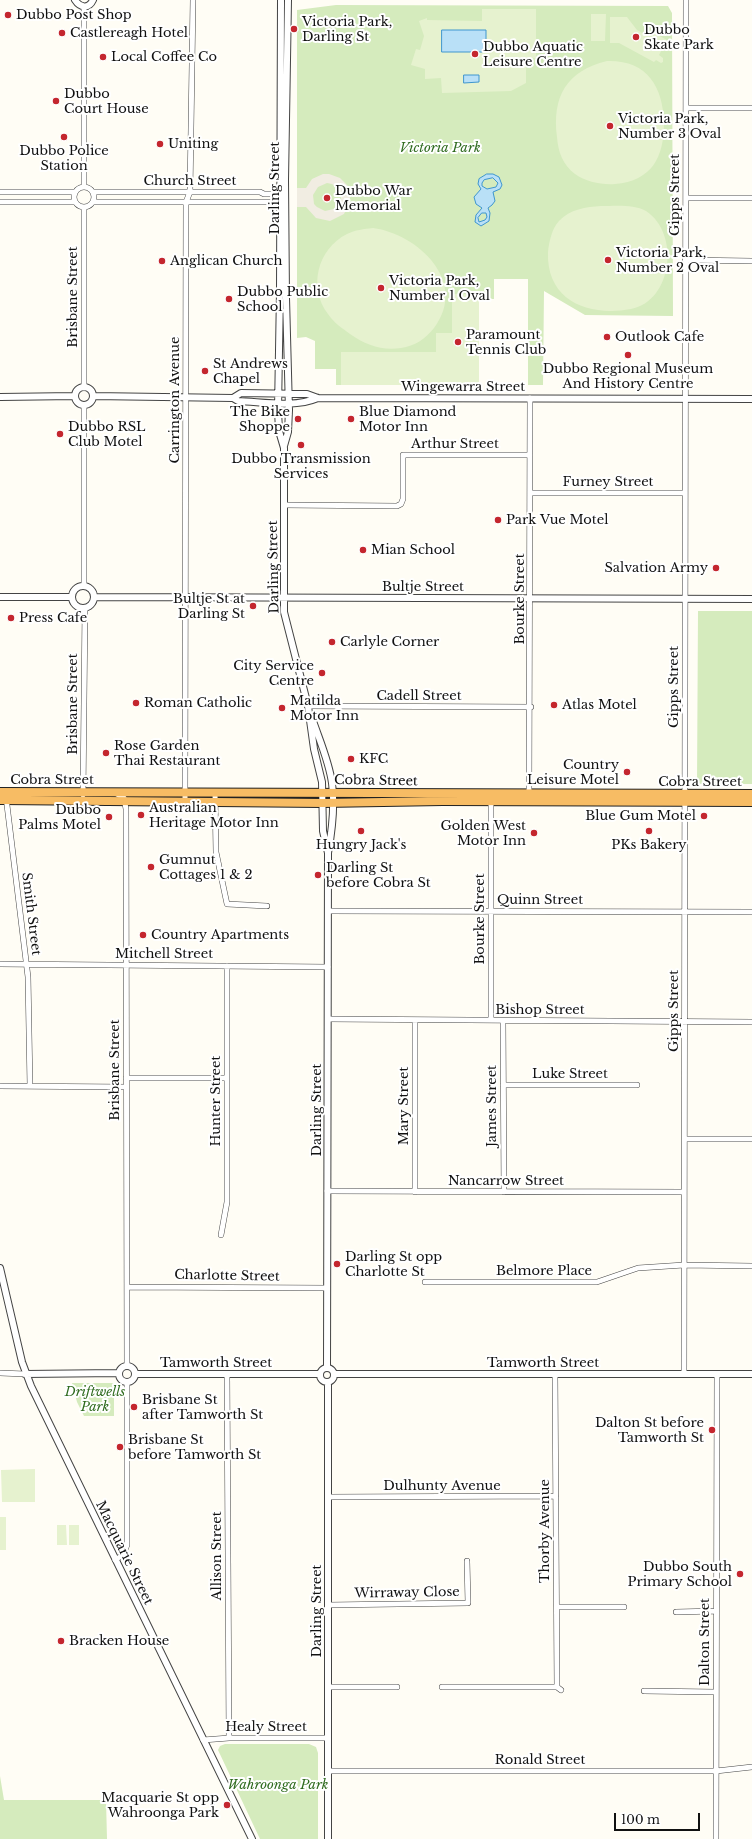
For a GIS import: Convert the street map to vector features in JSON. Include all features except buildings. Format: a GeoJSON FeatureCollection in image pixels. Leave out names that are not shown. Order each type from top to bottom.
{"type":"FeatureCollection","features":[{"type":"Feature","properties":{"kind":"highway","name":"Cobra Street"},"geometry":{"type":"LineString","coordinates":[[83,796],[102,792],[185,797]]}},
{"type":"Feature","properties":{"kind":"highway","name":"Cobra Street"},"geometry":{"type":"LineString","coordinates":[[3,796],[83,796],[125,800],[332,793],[491,797],[686,798],[752,802]]}},
{"type":"Feature","properties":{"kind":"highway","name":"Cobra Street"},"geometry":{"type":"LineString","coordinates":[[686,798],[752,794]]}},
{"type":"Feature","properties":{"kind":"highway","name":"Cobra Street"},"geometry":{"type":"LineString","coordinates":[[215,797],[323,803],[491,797]]}},
{"type":"Feature","properties":{"kind":"street"},"geometry":{"type":"LineString","coordinates":[[75,0],[78,5],[84,7],[90,5],[94,0]]}},
{"type":"Feature","properties":{"kind":"street","name":"Carrington Avenue"},"geometry":{"type":"LineString","coordinates":[[185,797],[186,202],[190,192],[193,0]]}},
{"type":"Feature","properties":{"kind":"street","name":"Darling Street"},"geometry":{"type":"LineString","coordinates":[[281,0],[283,202],[279,431],[284,448]]}},
{"type":"Feature","properties":{"kind":"street","name":"Darling Street"},"geometry":{"type":"LineString","coordinates":[[283,194],[288,0]]}},
{"type":"Feature","properties":{"kind":"street","name":"Gipps Street"},"geometry":{"type":"LineString","coordinates":[[684,1374],[686,0]]}},
{"type":"Feature","properties":{"kind":"street"},"geometry":{"type":"LineString","coordinates":[[84,7],[84,187]]}},
{"type":"Feature","properties":{"kind":"street"},"geometry":{"type":"LineString","coordinates":[[686,108],[752,108]]}},
{"type":"Feature","properties":{"kind":"street"},"geometry":{"type":"LineString","coordinates":[[0,202],[75,202],[79,206],[84,207],[93,202],[94,197],[93,192],[84,187]]}},
{"type":"Feature","properties":{"kind":"street"},"geometry":{"type":"LineString","coordinates":[[0,192],[75,192],[84,187]]}},
{"type":"Feature","properties":{"kind":"street"},"geometry":{"type":"LineString","coordinates":[[75,192],[75,202]]}},
{"type":"Feature","properties":{"kind":"street","name":"Church Street"},"geometry":{"type":"LineString","coordinates":[[93,192],[260,192],[264,194],[283,194]]}},
{"type":"Feature","properties":{"kind":"street"},"geometry":{"type":"LineString","coordinates":[[686,198],[752,198]]}},
{"type":"Feature","properties":{"kind":"street","name":"Church Street"},"geometry":{"type":"LineString","coordinates":[[93,202],[283,202]]}},
{"type":"Feature","properties":{"kind":"street","name":"Darling Street"},"geometry":{"type":"LineString","coordinates":[[283,202],[289,403],[288,432],[284,448],[284,612],[308,706],[322,745],[332,782],[332,831],[328,853],[327,1367]]}},
{"type":"Feature","properties":{"kind":"street","name":"Brisbane Street"},"geometry":{"type":"LineString","coordinates":[[84,207],[84,388]]}},
{"type":"Feature","properties":{"kind":"street"},"geometry":{"type":"LineString","coordinates":[[685,260],[752,260]]}},
{"type":"Feature","properties":{"kind":"street"},"geometry":{"type":"LineString","coordinates":[[75,396],[77,391],[84,388],[91,391],[93,396],[91,401],[84,405]]}},
{"type":"Feature","properties":{"kind":"street","name":"Wingewarra Street"},"geometry":{"type":"LineString","coordinates":[[233,398],[241,393],[279,393],[307,394],[318,398],[752,399]]}},
{"type":"Feature","properties":{"kind":"street"},"geometry":{"type":"LineString","coordinates":[[0,396],[75,396]]}},
{"type":"Feature","properties":{"kind":"street"},"geometry":{"type":"LineString","coordinates":[[75,396],[77,401],[84,405]]}},
{"type":"Feature","properties":{"kind":"street","name":"Wingewarra Street"},"geometry":{"type":"LineString","coordinates":[[93,396],[233,398],[238,401],[279,403],[307,402],[318,398]]}},
{"type":"Feature","properties":{"kind":"street","name":"Bourke Street"},"geometry":{"type":"LineString","coordinates":[[529,797],[531,707],[530,398]]}},
{"type":"Feature","properties":{"kind":"street"},"geometry":{"type":"LineString","coordinates":[[84,405],[84,586]]}},
{"type":"Feature","properties":{"kind":"street","name":"Arthur Street"},"geometry":{"type":"LineString","coordinates":[[284,505],[397,506],[401,504],[403,499],[403,455],[530,455]]}},
{"type":"Feature","properties":{"kind":"street","name":"Furney Street"},"geometry":{"type":"LineString","coordinates":[[531,493],[685,493]]}},
{"type":"Feature","properties":{"kind":"street"},"geometry":{"type":"LineString","coordinates":[[84,586],[92,590],[94,596],[93,603],[85,608],[78,606],[72,598],[77,588],[84,586]]}},
{"type":"Feature","properties":{"kind":"street","name":"Bultje Street"},"geometry":{"type":"LineString","coordinates":[[94,596],[752,599]]}},
{"type":"Feature","properties":{"kind":"street"},"geometry":{"type":"LineString","coordinates":[[0,597],[72,598]]}},
{"type":"Feature","properties":{"kind":"street","name":"Brisbane Street"},"geometry":{"type":"LineString","coordinates":[[83,796],[85,608]]}},
{"type":"Feature","properties":{"kind":"street","name":"Darling Street"},"geometry":{"type":"LineString","coordinates":[[308,706],[314,749],[322,780],[323,831],[328,853]]}},
{"type":"Feature","properties":{"kind":"street","name":"Cadell Street"},"geometry":{"type":"LineString","coordinates":[[308,706],[531,707]]}},
{"type":"Feature","properties":{"kind":"street"},"geometry":{"type":"LineString","coordinates":[[102,792],[121,795],[125,800]]}},
{"type":"Feature","properties":{"kind":"street","name":"Smith Street"},"geometry":{"type":"LineString","coordinates":[[3,796],[26,964],[30,1086]]}},
{"type":"Feature","properties":{"kind":"street"},"geometry":{"type":"LineString","coordinates":[[215,797],[216,852],[226,904],[267,906]]}},
{"type":"Feature","properties":{"kind":"street","name":"Bourke Street"},"geometry":{"type":"LineString","coordinates":[[491,797],[491,1020]]}},
{"type":"Feature","properties":{"kind":"street","name":"Brisbane Street"},"geometry":{"type":"LineString","coordinates":[[125,800],[127,1366]]}},
{"type":"Feature","properties":{"kind":"street","name":"Quinn Street"},"geometry":{"type":"LineString","coordinates":[[328,911],[752,912]]}},
{"type":"Feature","properties":{"kind":"street","name":"Mitchell Street"},"geometry":{"type":"LineString","coordinates":[[0,964],[328,967]]}},
{"type":"Feature","properties":{"kind":"street","name":"Hunter Street"},"geometry":{"type":"LineString","coordinates":[[221,1235],[227,1202],[227,966]]}},
{"type":"Feature","properties":{"kind":"street","name":"Bishop Street"},"geometry":{"type":"LineString","coordinates":[[328,1019],[752,1022]]}},
{"type":"Feature","properties":{"kind":"street","name":"Mary Street"},"geometry":{"type":"LineString","coordinates":[[415,1020],[415,1192]]}},
{"type":"Feature","properties":{"kind":"street","name":"James Street"},"geometry":{"type":"LineString","coordinates":[[503,1020],[504,1192]]}},
{"type":"Feature","properties":{"kind":"street"},"geometry":{"type":"LineString","coordinates":[[126,1078],[227,1078]]}},
{"type":"Feature","properties":{"kind":"street","name":"Luke Street"},"geometry":{"type":"LineString","coordinates":[[503,1085],[636,1085]]}},
{"type":"Feature","properties":{"kind":"street"},"geometry":{"type":"LineString","coordinates":[[0,1086],[126,1087]]}},
{"type":"Feature","properties":{"kind":"street"},"geometry":{"type":"LineString","coordinates":[[685,1139],[752,1139]]}},
{"type":"Feature","properties":{"kind":"street","name":"Nancarrow Street"},"geometry":{"type":"LineString","coordinates":[[327,1191],[684,1192]]}},
{"type":"Feature","properties":{"kind":"street","name":"Belmore Place"},"geometry":{"type":"LineString","coordinates":[[425,1282],[597,1282],[638,1268],[684,1265],[752,1266]]}},
{"type":"Feature","properties":{"kind":"street","name":"Macquarie Street"},"geometry":{"type":"LineString","coordinates":[[0,1268],[25,1374],[252,1839]]}},
{"type":"Feature","properties":{"kind":"street","name":"Charlotte Street"},"geometry":{"type":"LineString","coordinates":[[127,1286],[327,1288]]}},
{"type":"Feature","properties":{"kind":"street"},"geometry":{"type":"LineString","coordinates":[[119,1373],[121,1369],[127,1366],[134,1369],[134,1378],[127,1382]]}},
{"type":"Feature","properties":{"kind":"street"},"geometry":{"type":"LineString","coordinates":[[327,1367],[333,1370],[335,1374],[334,1379],[328,1382],[323,1381],[320,1374],[322,1370],[327,1367]]}},
{"type":"Feature","properties":{"kind":"street"},"geometry":{"type":"LineString","coordinates":[[0,1374],[119,1373]]}},
{"type":"Feature","properties":{"kind":"street"},"geometry":{"type":"LineString","coordinates":[[119,1373],[122,1380],[127,1382]]}},
{"type":"Feature","properties":{"kind":"street","name":"Tamworth Street"},"geometry":{"type":"LineString","coordinates":[[135,1374],[320,1374]]}},
{"type":"Feature","properties":{"kind":"street","name":"Allison Street"},"geometry":{"type":"LineString","coordinates":[[227,1374],[229,1738]]}},
{"type":"Feature","properties":{"kind":"street","name":"Tamworth Street"},"geometry":{"type":"LineString","coordinates":[[335,1374],[752,1374]]}},
{"type":"Feature","properties":{"kind":"street","name":"Thorby Avenue"},"geometry":{"type":"LineString","coordinates":[[442,1687],[559,1688],[556,1607],[555,1374]]}},
{"type":"Feature","properties":{"kind":"street","name":"Dalton Street"},"geometry":{"type":"LineString","coordinates":[[716,1839],[717,1374]]}},
{"type":"Feature","properties":{"kind":"street"},"geometry":{"type":"LineString","coordinates":[[115,1560],[123,1555],[127,1545],[127,1382]]}},
{"type":"Feature","properties":{"kind":"street","name":"Darling Street"},"geometry":{"type":"LineString","coordinates":[[328,1382],[328,1839]]}},
{"type":"Feature","properties":{"kind":"street","name":"Dulhunty Avenue"},"geometry":{"type":"LineString","coordinates":[[328,1497],[556,1496]]}},
{"type":"Feature","properties":{"kind":"street","name":"Wirraway Close"},"geometry":{"type":"LineString","coordinates":[[328,1605],[468,1603],[467,1561]]}},
{"type":"Feature","properties":{"kind":"street"},"geometry":{"type":"LineString","coordinates":[[556,1607],[624,1607]]}},
{"type":"Feature","properties":{"kind":"street"},"geometry":{"type":"LineString","coordinates":[[676,1612],[716,1611]]}},
{"type":"Feature","properties":{"kind":"street"},"geometry":{"type":"LineString","coordinates":[[329,1687],[397,1687]]}},
{"type":"Feature","properties":{"kind":"street"},"geometry":{"type":"LineString","coordinates":[[644,1691],[716,1692]]}},
{"type":"Feature","properties":{"kind":"street","name":"Healy Street"},"geometry":{"type":"LineString","coordinates":[[204,1740],[229,1738],[328,1738]]}},
{"type":"Feature","properties":{"kind":"street","name":"Ronald Street"},"geometry":{"type":"LineString","coordinates":[[328,1771],[716,1771],[752,1767]]}},
{"type":"Feature","properties":{"kind":"green space","name":"Victoria Park"},"geometry":{"type":"Polygon","coordinates":[[[336,5],[668,6],[672,13],[673,316],[585,315],[544,291],[543,385],[528,385],[528,279],[494,279],[494,299],[479,299],[479,294],[452,333],[436,352],[342,352],[341,385],[336,385],[336,369],[315,369],[315,341],[306,337],[297,338],[297,10],[336,5]]]}},
{"type":"Feature","properties":{"kind":"green space","name":"Dubbo Aquatic Leisure Centre"},"geometry":{"type":"Polygon","coordinates":[[[482,9],[536,9],[536,58],[526,59],[526,83],[511,91],[442,93],[441,78],[425,79],[425,69],[411,65],[416,49],[420,50],[424,36],[419,21],[427,18],[427,20],[482,21],[482,9]]]}},
{"type":"Feature","properties":{"kind":"green space"},"geometry":{"type":"Polygon","coordinates":[[[591,14],[606,14],[605,41],[591,41],[591,14]]]}},
{"type":"Feature","properties":{"kind":"green space","name":"Dubbo Skate Park"},"geometry":{"type":"Polygon","coordinates":[[[610,17],[627,17],[637,30],[644,34],[657,31],[658,35],[667,40],[659,55],[663,58],[663,62],[661,63],[656,60],[654,62],[619,43],[610,43],[610,17]]]}},
{"type":"Feature","properties":{"kind":"green space","name":"Victoria Park, Number 3 Oval"},"geometry":{"type":"Polygon","coordinates":[[[607,61],[633,65],[642,70],[650,78],[656,87],[660,98],[664,123],[662,146],[653,165],[647,172],[638,178],[628,182],[615,184],[589,181],[579,177],[567,167],[560,153],[556,123],[560,98],[572,79],[581,71],[593,65],[607,61]]]}},
{"type":"Feature","properties":{"kind":"green space","name":"Victoria Park, Number 2 Oval"},"geometry":{"type":"Polygon","coordinates":[[[601,206],[636,207],[646,211],[657,221],[664,234],[667,250],[667,265],[663,280],[656,293],[645,303],[631,309],[615,311],[600,310],[573,302],[562,294],[554,283],[549,269],[548,248],[554,227],[563,217],[573,211],[601,206]]]}},
{"type":"Feature","properties":{"kind":"green space","name":"Victoria Park, Number 1 Oval"},"geometry":{"type":"Polygon","coordinates":[[[373,228],[390,232],[421,250],[434,263],[442,278],[446,294],[443,311],[434,328],[427,335],[415,344],[406,347],[394,349],[381,348],[356,338],[330,317],[322,304],[318,293],[317,281],[319,270],[329,249],[347,234],[373,228]]]}},
{"type":"Feature","properties":{"kind":"green space","name":"Paramount Tennis Club"},"geometry":{"type":"Polygon","coordinates":[[[452,294],[479,294],[479,385],[341,385],[341,352],[436,352],[436,333],[452,333],[452,294]]]}},
{"type":"Feature","properties":{"kind":"green space"},"geometry":{"type":"Polygon","coordinates":[[[698,611],[752,611],[752,784],[697,784],[698,611]]]}},
{"type":"Feature","properties":{"kind":"green space","name":"Driftwells Park"},"geometry":{"type":"Polygon","coordinates":[[[72,1383],[114,1383],[114,1416],[84,1416],[77,1402],[72,1383]]]}},
{"type":"Feature","properties":{"kind":"green space"},"geometry":{"type":"Polygon","coordinates":[[[35,1469],[35,1502],[2,1502],[1,1470],[35,1469]]]}},
{"type":"Feature","properties":{"kind":"green space"},"geometry":{"type":"Polygon","coordinates":[[[0,1517],[6,1517],[6,1550],[0,1550],[0,1517]]]}},
{"type":"Feature","properties":{"kind":"green space"},"geometry":{"type":"Polygon","coordinates":[[[57,1525],[66,1525],[67,1545],[57,1545],[57,1525]]]}},
{"type":"Feature","properties":{"kind":"green space"},"geometry":{"type":"Polygon","coordinates":[[[69,1525],[79,1525],[79,1545],[69,1545],[69,1525]]]}},
{"type":"Feature","properties":{"kind":"green space","name":"Wahroonga Park"},"geometry":{"type":"Polygon","coordinates":[[[225,1744],[309,1744],[316,1747],[318,1753],[318,1839],[260,1839],[218,1750],[220,1746],[225,1744]]]}},
{"type":"Feature","properties":{"kind":"green space"},"geometry":{"type":"Polygon","coordinates":[[[0,1776],[4,1800],[106,1800],[107,1839],[0,1839],[0,1776]]]}},
{"type":"Feature","properties":{"kind":"shaded area"},"geometry":{"type":"Polygon","coordinates":[[[323,174],[329,174],[340,178],[348,186],[350,201],[344,214],[330,221],[316,218],[306,207],[297,207],[297,188],[306,188],[312,179],[323,174]],[[327,183],[318,187],[313,195],[314,204],[325,211],[334,209],[340,203],[341,198],[339,189],[332,184],[327,183]]]}},
{"type":"Feature","properties":{"kind":"water"},"geometry":{"type":"Polygon","coordinates":[[[442,30],[486,30],[486,52],[442,52],[442,30]]]}},
{"type":"Feature","properties":{"kind":"water"},"geometry":{"type":"Polygon","coordinates":[[[464,75],[479,75],[479,82],[464,83],[464,75]]]}},
{"type":"Feature","properties":{"kind":"water"},"geometry":{"type":"Polygon","coordinates":[[[487,174],[493,174],[499,177],[502,185],[500,189],[493,192],[495,201],[488,208],[490,213],[489,221],[481,226],[475,222],[476,215],[482,208],[476,204],[474,197],[481,189],[478,184],[479,179],[487,174]],[[493,178],[484,180],[482,186],[487,189],[496,187],[498,183],[493,178]],[[482,213],[478,218],[479,222],[485,220],[487,217],[486,213],[482,213]]]}},
{"type":"Feature","properties":{"kind":"place","name":"Dubbo Post Shop"},"geometry":{"type":"Point","coordinates":[8,15]}},
{"type":"Feature","properties":{"kind":"place","name":"Victoria Park, Darling St"},"geometry":{"type":"Point","coordinates":[294,29]}},
{"type":"Feature","properties":{"kind":"place","name":"Castlereagh Hotel"},"geometry":{"type":"Point","coordinates":[62,33]}},
{"type":"Feature","properties":{"kind":"place","name":"Dubbo Skate Park"},"geometry":{"type":"Point","coordinates":[636,37]}},
{"type":"Feature","properties":{"kind":"place","name":"Dubbo Aquatic Leisure Centre"},"geometry":{"type":"Point","coordinates":[475,54]}},
{"type":"Feature","properties":{"kind":"place","name":"Local Coffee Co"},"geometry":{"type":"Point","coordinates":[103,57]}},
{"type":"Feature","properties":{"kind":"place","name":"Dubbo Court House"},"geometry":{"type":"Point","coordinates":[56,101]}},
{"type":"Feature","properties":{"kind":"place","name":"Victoria Park, Number 3 Oval"},"geometry":{"type":"Point","coordinates":[610,126]}},
{"type":"Feature","properties":{"kind":"place","name":"Dubbo Police Station"},"geometry":{"type":"Point","coordinates":[64,137]}},
{"type":"Feature","properties":{"kind":"place","name":"Uniting"},"geometry":{"type":"Point","coordinates":[160,144]}},
{"type":"Feature","properties":{"kind":"place","name":"Dubbo War Memorial"},"geometry":{"type":"Point","coordinates":[327,198]}},
{"type":"Feature","properties":{"kind":"place","name":"Victoria Park, Number 2 Oval"},"geometry":{"type":"Point","coordinates":[608,260]}},
{"type":"Feature","properties":{"kind":"place","name":"Anglican Church"},"geometry":{"type":"Point","coordinates":[162,261]}},
{"type":"Feature","properties":{"kind":"place","name":"Victoria Park, Number 1 Oval"},"geometry":{"type":"Point","coordinates":[381,288]}},
{"type":"Feature","properties":{"kind":"place","name":"Dubbo Public School"},"geometry":{"type":"Point","coordinates":[229,299]}},
{"type":"Feature","properties":{"kind":"place","name":"Outlook Cafe"},"geometry":{"type":"Point","coordinates":[607,337]}},
{"type":"Feature","properties":{"kind":"place","name":"Paramount Tennis Club"},"geometry":{"type":"Point","coordinates":[458,342]}},
{"type":"Feature","properties":{"kind":"place","name":"Dubbo Regional Museum And History Centre"},"geometry":{"type":"Point","coordinates":[628,355]}},
{"type":"Feature","properties":{"kind":"place","name":"St Andrews Chapel"},"geometry":{"type":"Point","coordinates":[205,371]}},
{"type":"Feature","properties":{"kind":"place","name":"The Bike Shoppe"},"geometry":{"type":"Point","coordinates":[298,419]}},
{"type":"Feature","properties":{"kind":"place","name":"Blue Diamond Motor Inn"},"geometry":{"type":"Point","coordinates":[351,419]}},
{"type":"Feature","properties":{"kind":"place","name":"Dubbo RSL Club Motel"},"geometry":{"type":"Point","coordinates":[60,434]}},
{"type":"Feature","properties":{"kind":"place","name":"Dubbo Transmission Services"},"geometry":{"type":"Point","coordinates":[301,445]}},
{"type":"Feature","properties":{"kind":"place","name":"Park Vue Motel"},"geometry":{"type":"Point","coordinates":[498,520]}},
{"type":"Feature","properties":{"kind":"place","name":"Mian School"},"geometry":{"type":"Point","coordinates":[363,550]}},
{"type":"Feature","properties":{"kind":"place","name":"Salvation Army"},"geometry":{"type":"Point","coordinates":[716,568]}},
{"type":"Feature","properties":{"kind":"place","name":"Bultje St at Darling St"},"geometry":{"type":"Point","coordinates":[253,606]}},
{"type":"Feature","properties":{"kind":"place","name":"Press Cafe"},"geometry":{"type":"Point","coordinates":[11,618]}},
{"type":"Feature","properties":{"kind":"place","name":"Carlyle Corner"},"geometry":{"type":"Point","coordinates":[332,642]}},
{"type":"Feature","properties":{"kind":"place","name":"City Service Centre"},"geometry":{"type":"Point","coordinates":[322,673]}},
{"type":"Feature","properties":{"kind":"place","name":"Roman Catholic"},"geometry":{"type":"Point","coordinates":[136,703]}},
{"type":"Feature","properties":{"kind":"place","name":"Atlas Motel"},"geometry":{"type":"Point","coordinates":[554,705]}},
{"type":"Feature","properties":{"kind":"place","name":"Matilda Motor Inn"},"geometry":{"type":"Point","coordinates":[282,708]}},
{"type":"Feature","properties":{"kind":"place","name":"Rose Garden Thai Restaurant"},"geometry":{"type":"Point","coordinates":[106,753]}},
{"type":"Feature","properties":{"kind":"place","name":"KFC"},"geometry":{"type":"Point","coordinates":[351,759]}},
{"type":"Feature","properties":{"kind":"place","name":"Country Leisure Motel"},"geometry":{"type":"Point","coordinates":[627,772]}},
{"type":"Feature","properties":{"kind":"place","name":"Australian Heritage Motor Inn"},"geometry":{"type":"Point","coordinates":[141,815]}},
{"type":"Feature","properties":{"kind":"place","name":"Blue Gum Motel"},"geometry":{"type":"Point","coordinates":[704,816]}},
{"type":"Feature","properties":{"kind":"place","name":"Dubbo Palms Motel"},"geometry":{"type":"Point","coordinates":[109,817]}},
{"type":"Feature","properties":{"kind":"place","name":"Hungry Jack's"},"geometry":{"type":"Point","coordinates":[361,831]}},
{"type":"Feature","properties":{"kind":"place","name":"PKs Bakery"},"geometry":{"type":"Point","coordinates":[649,831]}},
{"type":"Feature","properties":{"kind":"place","name":"Golden West Motor Inn"},"geometry":{"type":"Point","coordinates":[534,833]}},
{"type":"Feature","properties":{"kind":"place","name":"Gumnut Cottages 1 & 2"},"geometry":{"type":"Point","coordinates":[151,867]}},
{"type":"Feature","properties":{"kind":"place","name":"Darling St before Cobra St"},"geometry":{"type":"Point","coordinates":[318,875]}},
{"type":"Feature","properties":{"kind":"place","name":"Country Apartments"},"geometry":{"type":"Point","coordinates":[143,935]}},
{"type":"Feature","properties":{"kind":"place","name":"Darling St opp Charlotte St"},"geometry":{"type":"Point","coordinates":[337,1264]}},
{"type":"Feature","properties":{"kind":"place","name":"Brisbane St after Tamworth St"},"geometry":{"type":"Point","coordinates":[134,1407]}},
{"type":"Feature","properties":{"kind":"place","name":"Dalton St before Tamworth St"},"geometry":{"type":"Point","coordinates":[712,1430]}},
{"type":"Feature","properties":{"kind":"place","name":"Brisbane St before Tamworth St"},"geometry":{"type":"Point","coordinates":[120,1447]}},
{"type":"Feature","properties":{"kind":"place","name":"Dubbo South Primary School"},"geometry":{"type":"Point","coordinates":[740,1574]}},
{"type":"Feature","properties":{"kind":"place","name":"Bracken House"},"geometry":{"type":"Point","coordinates":[61,1641]}},
{"type":"Feature","properties":{"kind":"place","name":"Macquarie St opp Wahroonga Park"},"geometry":{"type":"Point","coordinates":[227,1805]}}]}
